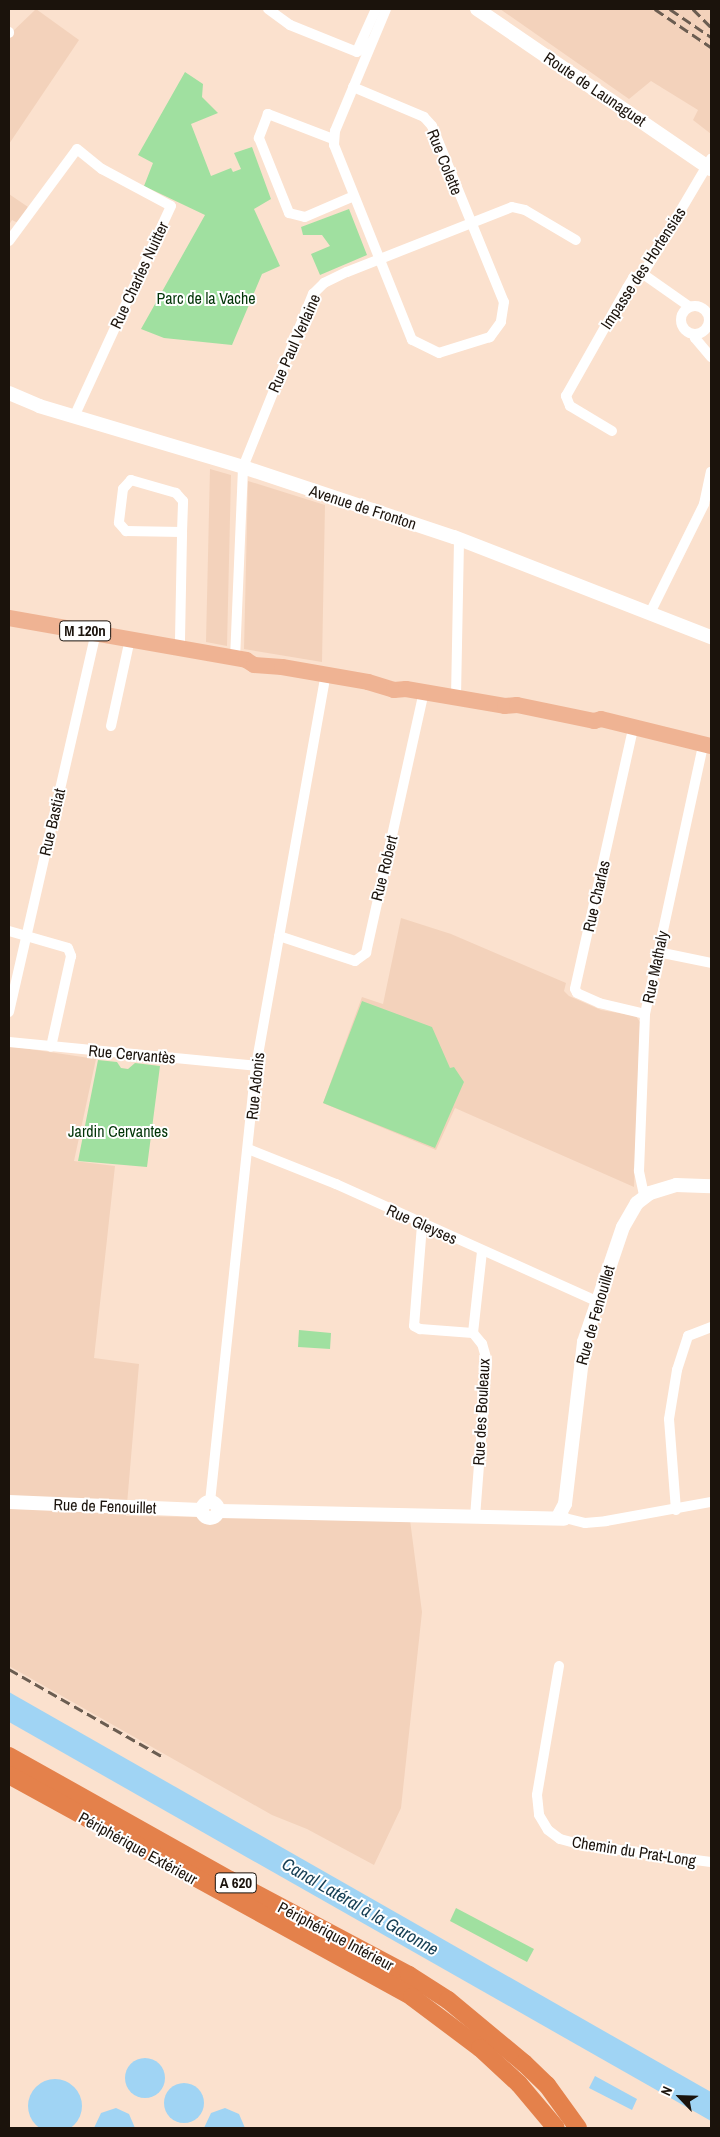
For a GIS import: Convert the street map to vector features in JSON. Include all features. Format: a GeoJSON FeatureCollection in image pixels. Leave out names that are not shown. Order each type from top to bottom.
{"type":"FeatureCollection","features":[{"type":"Feature","properties":{"kind":"highway","name":"Périphérique Intérieur"},"geometry":{"type":"LineString","coordinates":[[9,1756],[221,1875],[409,1975],[495,2036],[547,2085],[578,2128]]}},
{"type":"Feature","properties":{"kind":"highway","name":"Périphérique Extérieur"},"geometry":{"type":"LineString","coordinates":[[9,1775],[406,1993],[480,2048],[542,2111],[556,2128]]}},
{"type":"Feature","properties":{"kind":"highway"},"geometry":{"type":"LineString","coordinates":[[547,2085],[573,2107],[589,2128]]}},
{"type":"Feature","properties":{"kind":"highway"},"geometry":{"type":"LineString","coordinates":[[542,2111],[548,2128]]}},
{"type":"Feature","properties":{"kind":"main road","name":"M 120n"},"geometry":{"type":"LineString","coordinates":[[9,618],[240,659],[255,658],[282,667],[368,682],[394,683],[406,689],[456,698],[531,708],[544,713],[594,721],[601,719],[634,729],[709,742]]}},
{"type":"Feature","properties":{"kind":"street"},"geometry":{"type":"LineString","coordinates":[[268,9],[290,24],[357,52]]}},
{"type":"Feature","properties":{"kind":"street"},"geometry":{"type":"LineString","coordinates":[[358,74],[357,52],[376,9]]}},
{"type":"Feature","properties":{"kind":"street"},"geometry":{"type":"LineString","coordinates":[[354,196],[305,218],[289,213],[259,138],[268,114],[332,139],[386,9]]}},
{"type":"Feature","properties":{"kind":"street","name":"Route de Launaguet"},"geometry":{"type":"LineString","coordinates":[[477,9],[710,165]]}},
{"type":"Feature","properties":{"kind":"street"},"geometry":{"type":"LineString","coordinates":[[357,52],[373,41]]}},
{"type":"Feature","properties":{"kind":"street","name":"Rue Colette"},"geometry":{"type":"LineString","coordinates":[[332,139],[412,340],[423,348],[439,353],[490,336],[501,322],[504,302],[470,224],[429,120],[353,87]]}},
{"type":"Feature","properties":{"kind":"street","name":"Rue Charles Nuitter"},"geometry":{"type":"LineString","coordinates":[[9,241],[77,149],[102,169],[170,206],[74,417]]}},
{"type":"Feature","properties":{"kind":"street","name":"Impasse des Hortensias"},"geometry":{"type":"LineString","coordinates":[[612,430],[570,406],[566,396],[633,278],[643,274],[710,165]]}},
{"type":"Feature","properties":{"kind":"street","name":"Rue Paul Verlaine"},"geometry":{"type":"LineString","coordinates":[[240,659],[243,467],[314,294],[324,283],[379,259],[517,207],[576,240]]}},
{"type":"Feature","properties":{"kind":"street"},"geometry":{"type":"LineString","coordinates":[[643,274],[690,306],[702,308],[709,318],[704,331],[696,334],[684,330],[681,323],[684,311],[690,306]]}},
{"type":"Feature","properties":{"kind":"street"},"geometry":{"type":"LineString","coordinates":[[696,334],[695,338],[711,356]]}},
{"type":"Feature","properties":{"kind":"street","name":"Avenue de Fronton"},"geometry":{"type":"LineString","coordinates":[[9,393],[74,417],[243,467],[459,539],[711,637]]}},
{"type":"Feature","properties":{"kind":"street"},"geometry":{"type":"LineString","coordinates":[[650,613],[704,504],[711,472]]}},
{"type":"Feature","properties":{"kind":"street"},"geometry":{"type":"LineString","coordinates":[[179,648],[183,501],[176,493],[131,480],[123,489],[119,523],[126,531],[182,532]]}},
{"type":"Feature","properties":{"kind":"street"},"geometry":{"type":"LineString","coordinates":[[456,698],[459,539]]}},
{"type":"Feature","properties":{"kind":"street","name":"Rue Bastiat"},"geometry":{"type":"LineString","coordinates":[[9,1012],[96,633]]}},
{"type":"Feature","properties":{"kind":"street"},"geometry":{"type":"LineString","coordinates":[[110,726],[130,639]]}},
{"type":"Feature","properties":{"kind":"street","name":"Rue Adonis"},"geometry":{"type":"LineString","coordinates":[[210,1507],[256,1066],[326,674]]}},
{"type":"Feature","properties":{"kind":"street","name":"Rue Robert"},"geometry":{"type":"LineString","coordinates":[[279,936],[355,961],[366,953],[424,692]]}},
{"type":"Feature","properties":{"kind":"street","name":"Rue Charlas"},"geometry":{"type":"LineString","coordinates":[[634,729],[576,989],[577,994],[598,1003],[645,1014]]}},
{"type":"Feature","properties":{"kind":"street","name":"Rue Mathaly"},"geometry":{"type":"LineString","coordinates":[[644,1195],[639,1171],[645,1014],[658,952],[709,742]]}},
{"type":"Feature","properties":{"kind":"street"},"geometry":{"type":"LineString","coordinates":[[9,931],[63,944],[71,956],[51,1047]]}},
{"type":"Feature","properties":{"kind":"street"},"geometry":{"type":"LineString","coordinates":[[658,952],[711,963]]}},
{"type":"Feature","properties":{"kind":"street","name":"Rue Cervantès"},"geometry":{"type":"LineString","coordinates":[[9,1042],[256,1066]]}},
{"type":"Feature","properties":{"kind":"street","name":"Rue Gleyses"},"geometry":{"type":"LineString","coordinates":[[248,1149],[336,1184],[422,1225],[596,1301]]}},
{"type":"Feature","properties":{"kind":"street"},"geometry":{"type":"LineString","coordinates":[[644,1195],[676,1185],[711,1186]]}},
{"type":"Feature","properties":{"kind":"street","name":"Rue de Fenouillet"},"geometry":{"type":"LineString","coordinates":[[9,1502],[210,1507],[549,1520],[562,1516],[579,1366],[596,1301],[623,1226],[644,1195]]}},
{"type":"Feature","properties":{"kind":"street"},"geometry":{"type":"LineString","coordinates":[[422,1225],[414,1326],[473,1333],[482,1251]]}},
{"type":"Feature","properties":{"kind":"street"},"geometry":{"type":"LineString","coordinates":[[676,1510],[668,1419],[677,1370],[688,1336],[711,1327]]}},
{"type":"Feature","properties":{"kind":"street","name":"Rue des Bouleaux"},"geometry":{"type":"LineString","coordinates":[[473,1333],[482,1344],[487,1361],[475,1517]]}},
{"type":"Feature","properties":{"kind":"street"},"geometry":{"type":"LineString","coordinates":[[562,1516],[585,1523],[676,1510],[711,1502]]}},
{"type":"Feature","properties":{"kind":"street","name":"Chemin du Prat-Long"},"geometry":{"type":"LineString","coordinates":[[559,1666],[537,1795],[539,1815],[548,1830],[560,1839],[582,1845],[711,1862]]}},
{"type":"Feature","properties":{"kind":"shaded area"},"geometry":{"type":"Polygon","coordinates":[[[36,9],[79,40],[9,144],[9,35],[36,9]]]}},
{"type":"Feature","properties":{"kind":"shaded area"},"geometry":{"type":"Polygon","coordinates":[[[500,9],[711,9],[711,134],[693,120],[698,110],[651,81],[629,99],[500,9]]]}},
{"type":"Feature","properties":{"kind":"shaded area"},"geometry":{"type":"Polygon","coordinates":[[[9,194],[28,207],[18,223],[12,220],[9,225],[9,194]]]}},
{"type":"Feature","properties":{"kind":"shaded area"},"geometry":{"type":"Polygon","coordinates":[[[210,469],[231,475],[227,646],[206,642],[210,469]]]}},
{"type":"Feature","properties":{"kind":"shaded area"},"geometry":{"type":"Polygon","coordinates":[[[248,481],[325,505],[322,662],[244,649],[248,481]]]}},
{"type":"Feature","properties":{"kind":"shaded area"},"geometry":{"type":"Polygon","coordinates":[[[401,918],[451,934],[566,983],[564,991],[569,996],[601,1010],[636,1016],[640,1022],[634,1187],[455,1108],[436,1150],[323,1103],[362,997],[383,1004],[401,918]]]}},
{"type":"Feature","properties":{"kind":"shaded area"},"geometry":{"type":"Polygon","coordinates":[[[9,1046],[96,1059],[74,1161],[115,1166],[94,1358],[139,1364],[126,1516],[410,1520],[422,1612],[401,1808],[374,1865],[307,1829],[272,1815],[9,1666],[9,1046]]]}},
{"type":"Feature","properties":{"kind":"green space","name":"Parc de la Vache"},"geometry":{"type":"Polygon","coordinates":[[[185,72],[203,84],[202,97],[218,113],[191,124],[211,176],[231,168],[233,172],[241,169],[234,153],[252,147],[271,199],[254,209],[280,266],[262,274],[232,345],[164,338],[141,329],[205,215],[144,186],[153,163],[138,155],[185,72]]]}},
{"type":"Feature","properties":{"kind":"green space"},"geometry":{"type":"Polygon","coordinates":[[[349,209],[367,255],[320,275],[311,254],[330,246],[322,235],[303,235],[301,227],[349,209]]]}},
{"type":"Feature","properties":{"kind":"green space"},"geometry":{"type":"Polygon","coordinates":[[[362,1001],[432,1027],[450,1068],[454,1067],[464,1082],[435,1148],[323,1103],[362,1001]]]}},
{"type":"Feature","properties":{"kind":"green space","name":"Jardin Cervantes"},"geometry":{"type":"Polygon","coordinates":[[[98,1060],[117,1062],[121,1068],[128,1069],[135,1063],[160,1066],[147,1167],[78,1161],[98,1060]]]}},
{"type":"Feature","properties":{"kind":"green space"},"geometry":{"type":"Polygon","coordinates":[[[299,1330],[331,1333],[330,1349],[298,1347],[299,1330]]]}},
{"type":"Feature","properties":{"kind":"green space"},"geometry":{"type":"Polygon","coordinates":[[[456,1908],[534,1949],[527,1962],[450,1921],[456,1908]]]}},
{"type":"Feature","properties":{"kind":"water","name":"Canal Latéral à la Garonne"},"geometry":{"type":"Polygon","coordinates":[[[9,1692],[711,2092],[711,2121],[9,1722],[9,1692]]]}},
{"type":"Feature","properties":{"kind":"water"},"geometry":{"type":"Polygon","coordinates":[[[149,2058],[156,2061],[162,2067],[165,2078],[164,2086],[156,2095],[149,2098],[141,2098],[134,2095],[126,2086],[125,2074],[128,2067],[137,2059],[149,2058]]]}},
{"type":"Feature","properties":{"kind":"water"},"geometry":{"type":"Polygon","coordinates":[[[595,2076],[637,2099],[632,2110],[589,2088],[595,2076]]]}},
{"type":"Feature","properties":{"kind":"water"},"geometry":{"type":"Polygon","coordinates":[[[55,2079],[65,2081],[74,2087],[80,2096],[82,2106],[80,2116],[74,2125],[65,2131],[55,2133],[45,2131],[36,2125],[30,2116],[28,2106],[30,2096],[36,2087],[45,2081],[55,2079]]]}},
{"type":"Feature","properties":{"kind":"water"},"geometry":{"type":"Polygon","coordinates":[[[188,2083],[195,2086],[201,2092],[204,2103],[203,2111],[195,2120],[188,2123],[180,2123],[173,2120],[165,2111],[164,2099],[167,2092],[176,2084],[188,2083]]]}},
{"type":"Feature","properties":{"kind":"water"},"geometry":{"type":"Polygon","coordinates":[[[116,2108],[129,2114],[135,2128],[94,2128],[101,2113],[116,2108]]]}},
{"type":"Feature","properties":{"kind":"water"},"geometry":{"type":"Polygon","coordinates":[[[225,2108],[239,2114],[245,2128],[204,2128],[211,2113],[225,2108]]]}},
{"type":"Feature","properties":{"kind":"railway"},"geometry":{"type":"LineString","coordinates":[[655,9],[711,47]]}},
{"type":"Feature","properties":{"kind":"railway"},"geometry":{"type":"LineString","coordinates":[[670,9],[711,37]]}},
{"type":"Feature","properties":{"kind":"railway"},"geometry":{"type":"LineString","coordinates":[[693,9],[711,27]]}},
{"type":"Feature","properties":{"kind":"railway"},"geometry":{"type":"LineString","coordinates":[[9,1669],[163,1757]]}}]}
